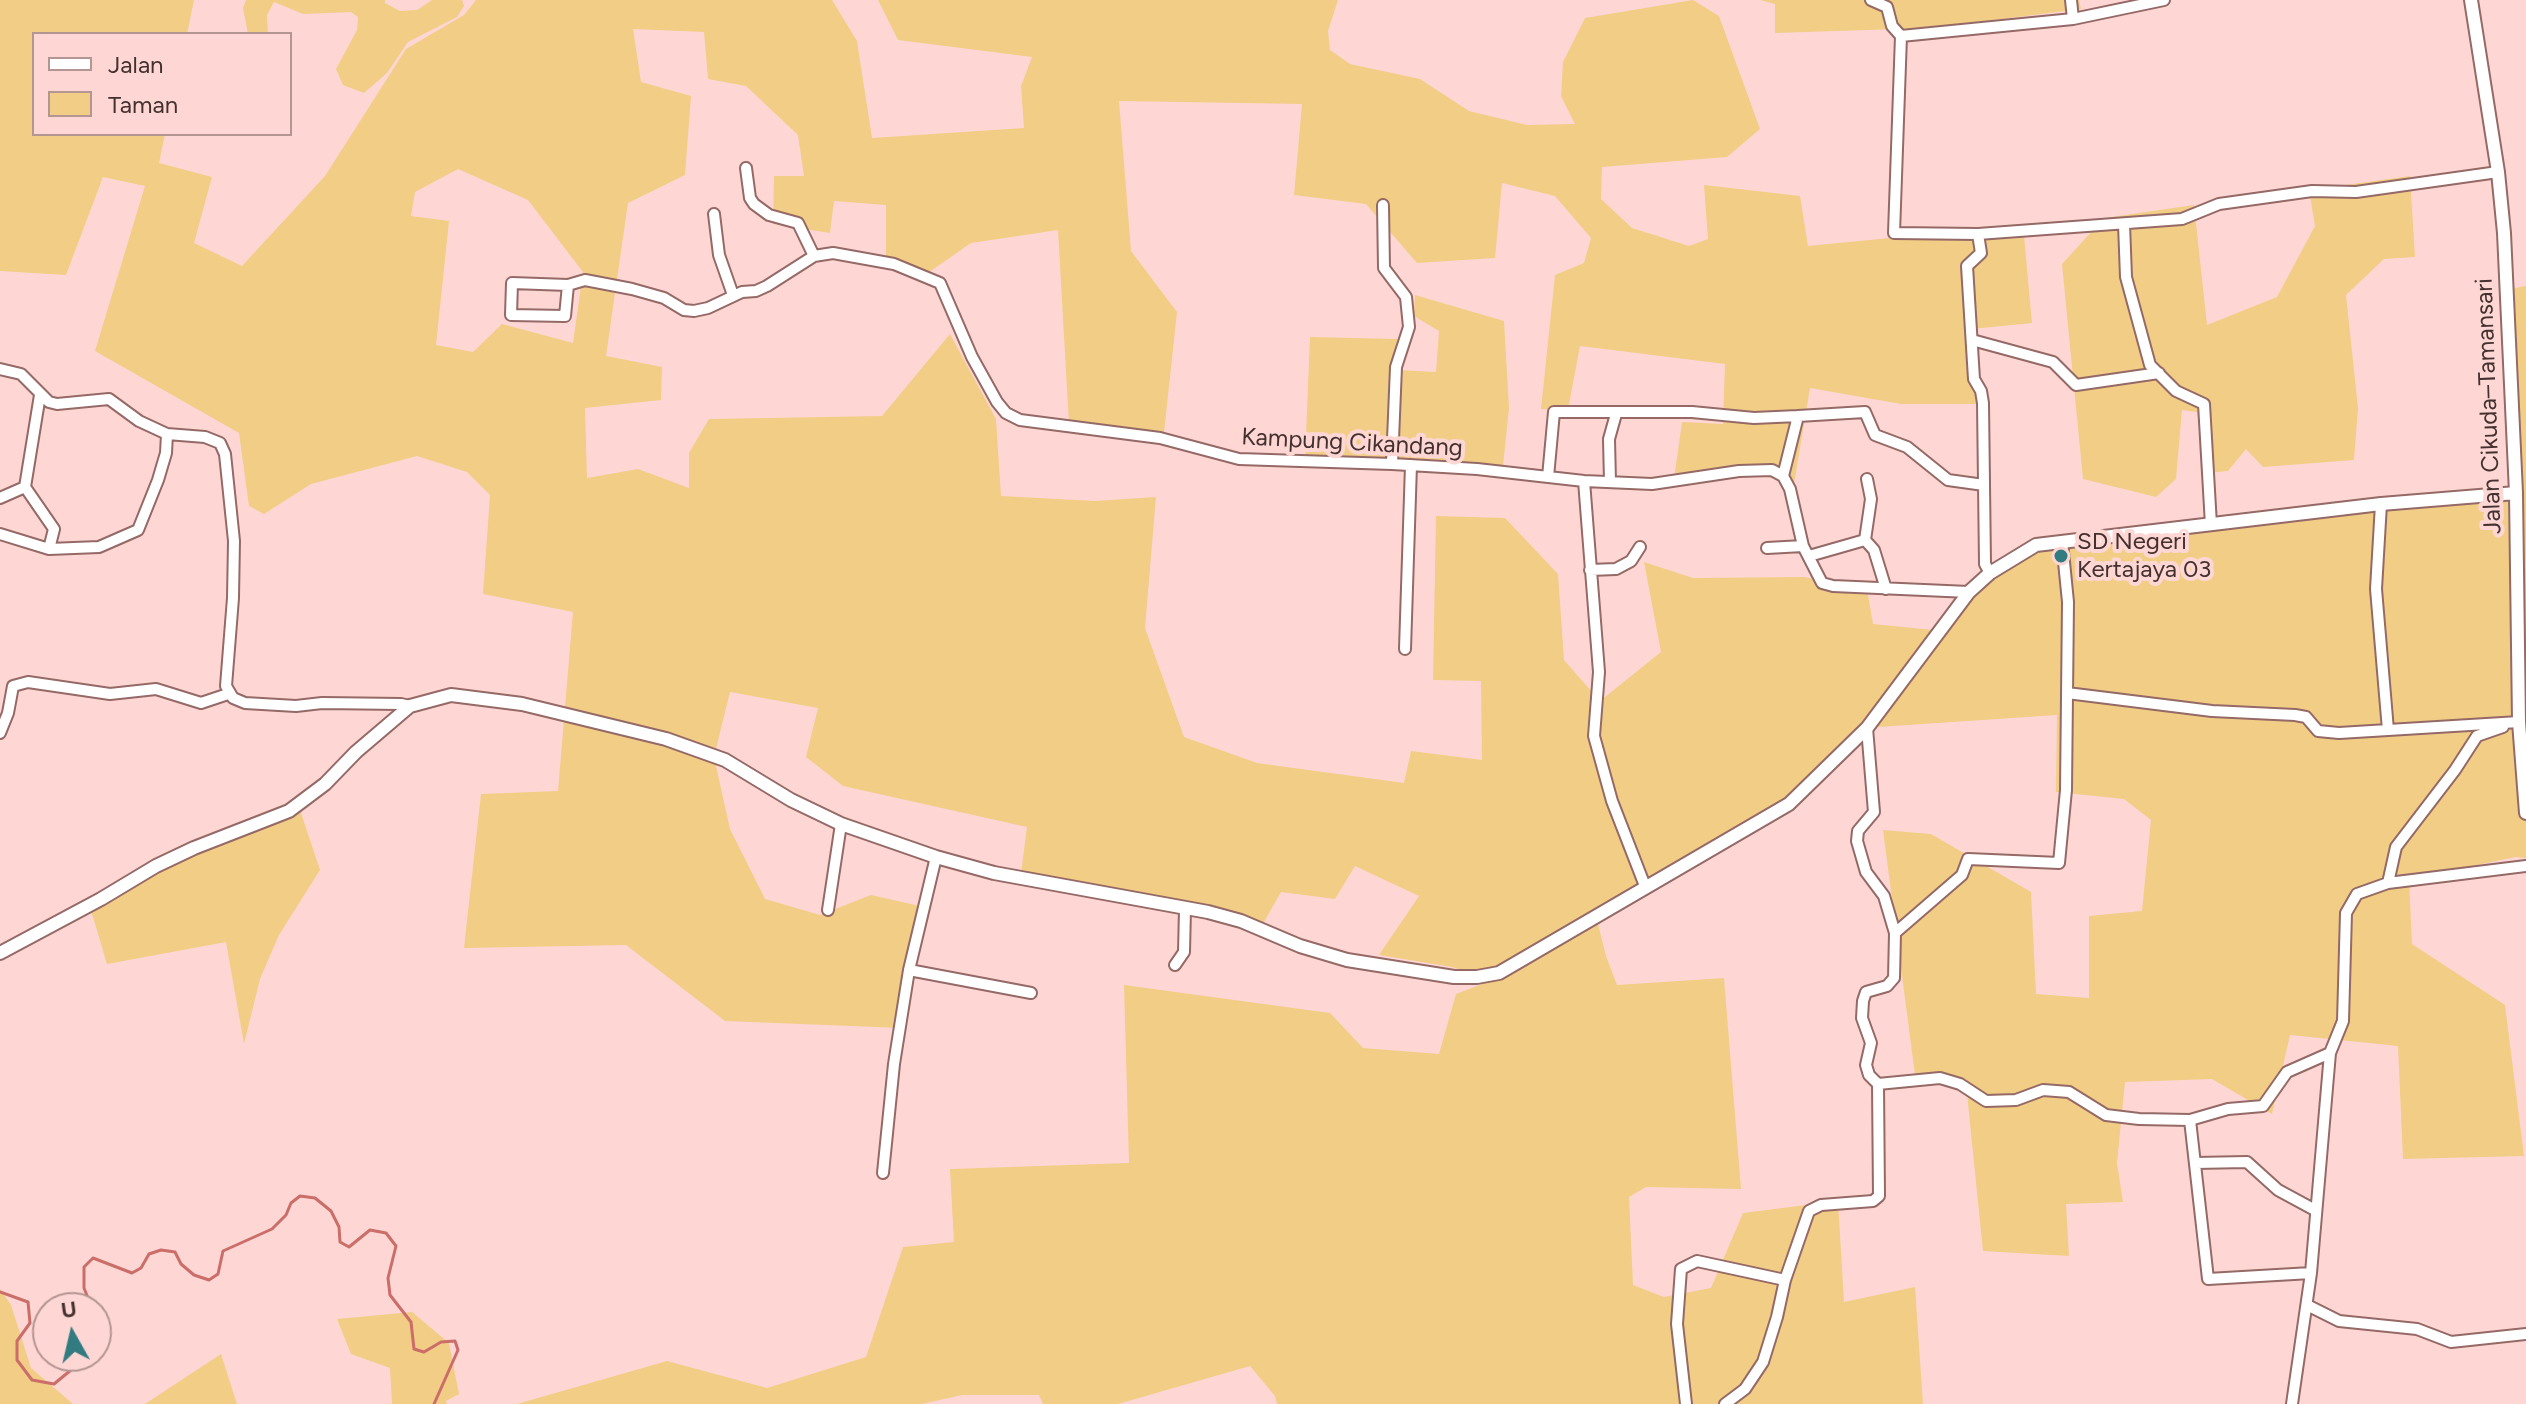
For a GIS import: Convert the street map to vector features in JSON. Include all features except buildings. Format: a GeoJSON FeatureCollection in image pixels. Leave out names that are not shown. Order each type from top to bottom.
{"type":"FeatureCollection","features":[{"type":"Feature","properties":{"kind":"street"},"geometry":{"type":"LineString","coordinates":[[1871,0],[1888,4],[1892,26],[1901,36],[1894,233],[1978,234],[2182,219],[2219,204],[2312,191],[2356,192],[2498,172]]}},
{"type":"Feature","properties":{"kind":"street"},"geometry":{"type":"LineString","coordinates":[[2071,0],[2073,19]]}},
{"type":"Feature","properties":{"kind":"street"},"geometry":{"type":"LineString","coordinates":[[1901,36],[2073,19],[2164,0]]}},
{"type":"Feature","properties":{"kind":"street","name":"Jalan Cikuda–Tamansari"},"geometry":{"type":"LineString","coordinates":[[2471,0],[2498,172],[2504,233],[2521,492],[2519,722],[2526,813]]}},
{"type":"Feature","properties":{"kind":"street"},"geometry":{"type":"LineString","coordinates":[[568,285],[565,316],[511,315],[512,283],[568,285],[585,280],[664,298],[684,310],[694,311],[708,308],[733,295],[767,286],[814,256],[798,223],[769,215],[754,204],[750,198],[746,168]]}},
{"type":"Feature","properties":{"kind":"street"},"geometry":{"type":"LineString","coordinates":[[1383,205],[1384,268],[1406,297],[1409,327],[1396,367],[1392,464]]}},
{"type":"Feature","properties":{"kind":"street"},"geometry":{"type":"LineString","coordinates":[[714,214],[719,255],[733,295]]}},
{"type":"Feature","properties":{"kind":"street"},"geometry":{"type":"LineString","coordinates":[[2124,224],[2126,277],[2150,365],[2176,391],[2204,404],[2211,525]]}},
{"type":"Feature","properties":{"kind":"street"},"geometry":{"type":"LineString","coordinates":[[1978,234],[1981,253],[1967,266],[1974,379],[1983,403],[1985,564],[1990,573]]}},
{"type":"Feature","properties":{"kind":"street","name":"Kampung Cikandang"},"geometry":{"type":"LineString","coordinates":[[814,256],[833,253],[894,264],[940,283],[972,357],[997,402],[1006,413],[1020,420],[1160,438],[1239,459],[1411,465],[1652,484],[1739,471],[1772,470],[1783,476]]}},
{"type":"Feature","properties":{"kind":"street"},"geometry":{"type":"LineString","coordinates":[[1972,340],[2053,362],[2076,385],[2159,373]]}},
{"type":"Feature","properties":{"kind":"street"},"geometry":{"type":"LineString","coordinates":[[0,369],[21,374],[40,395],[57,404],[109,399],[139,421],[167,434],[205,437],[220,443],[225,454],[234,541],[228,694]]}},
{"type":"Feature","properties":{"kind":"street"},"geometry":{"type":"LineString","coordinates":[[40,395],[25,487],[54,529],[49,549]]}},
{"type":"Feature","properties":{"kind":"street"},"geometry":{"type":"LineString","coordinates":[[1548,477],[1554,412],[1692,412],[1754,418],[1865,412],[1875,435],[1907,447],[1948,480],[1984,485]]}},
{"type":"Feature","properties":{"kind":"street"},"geometry":{"type":"LineString","coordinates":[[1610,482],[1609,439],[1616,414]]}},
{"type":"Feature","properties":{"kind":"street"},"geometry":{"type":"LineString","coordinates":[[1798,416],[1783,476],[1790,489],[1806,551],[1822,583],[1969,592]]}},
{"type":"Feature","properties":{"kind":"street"},"geometry":{"type":"LineString","coordinates":[[0,534],[49,549],[99,547],[138,530],[158,480],[166,453],[167,434]]}},
{"type":"Feature","properties":{"kind":"street"},"geometry":{"type":"LineString","coordinates":[[1405,649],[1411,465]]}},
{"type":"Feature","properties":{"kind":"street"},"geometry":{"type":"LineString","coordinates":[[1865,540],[1871,499],[1867,479]]}},
{"type":"Feature","properties":{"kind":"street"},"geometry":{"type":"LineString","coordinates":[[1584,481],[1599,672],[1594,736],[1612,801],[1645,886]]}},
{"type":"Feature","properties":{"kind":"street"},"geometry":{"type":"LineString","coordinates":[[0,498],[25,487]]}},
{"type":"Feature","properties":{"kind":"street"},"geometry":{"type":"LineString","coordinates":[[0,953],[156,866],[289,811],[325,784],[356,752],[410,706],[451,695],[522,704],[666,739],[725,760],[791,800],[841,824],[936,857],[994,873],[1241,921],[1300,946],[1347,960],[1454,977],[1499,973],[1789,804],[1867,728],[1969,592],[1990,573],[2036,545],[2381,504],[2521,492]]}},
{"type":"Feature","properties":{"kind":"street"},"geometry":{"type":"LineString","coordinates":[[2381,504],[2376,589],[2388,730]]}},
{"type":"Feature","properties":{"kind":"street"},"geometry":{"type":"LineString","coordinates":[[1767,548],[1806,551],[1865,540]]}},
{"type":"Feature","properties":{"kind":"street"},"geometry":{"type":"LineString","coordinates":[[1865,540],[1874,550],[1886,589]]}},
{"type":"Feature","properties":{"kind":"street"},"geometry":{"type":"LineString","coordinates":[[1895,933],[1962,875],[1968,859],[2059,863],[2066,790],[2068,602],[2062,542]]}},
{"type":"Feature","properties":{"kind":"street"},"geometry":{"type":"LineString","coordinates":[[1590,570],[1616,569],[1631,561],[1640,547]]}},
{"type":"Feature","properties":{"kind":"street"},"geometry":{"type":"LineString","coordinates":[[0,733],[13,686],[28,682],[110,694],[156,689],[201,703],[228,694],[245,703],[410,706]]}},
{"type":"Feature","properties":{"kind":"street"},"geometry":{"type":"LineString","coordinates":[[2067,693],[2212,711],[2295,715],[2306,717],[2318,731],[2339,733],[2519,722]]}},
{"type":"Feature","properties":{"kind":"street"},"geometry":{"type":"LineString","coordinates":[[2388,883],[2396,847],[2477,736],[2519,722]]}},
{"type":"Feature","properties":{"kind":"street"},"geometry":{"type":"LineString","coordinates":[[1725,1404],[1745,1389],[1763,1362],[1803,1223],[1813,1207],[1873,1201],[1879,1196],[1878,1084],[1869,1075],[1866,1065],[1871,1043],[1862,1018],[1863,1001],[1866,992],[1887,986],[1894,978],[1895,933],[1884,896],[1866,872],[1857,841],[1858,831],[1874,812],[1867,728]]}},
{"type":"Feature","properties":{"kind":"street"},"geometry":{"type":"LineString","coordinates":[[828,910],[841,824]]}},
{"type":"Feature","properties":{"kind":"street"},"geometry":{"type":"LineString","coordinates":[[883,1173],[894,1064],[909,970],[936,857]]}},
{"type":"Feature","properties":{"kind":"street"},"geometry":{"type":"LineString","coordinates":[[2292,1404],[2311,1273],[2330,1053],[2343,1021],[2346,913],[2357,894],[2388,883],[2526,866]]}},
{"type":"Feature","properties":{"kind":"street"},"geometry":{"type":"LineString","coordinates":[[1175,965],[1184,952],[1185,909]]}},
{"type":"Feature","properties":{"kind":"street"},"geometry":{"type":"LineString","coordinates":[[909,970],[1031,993]]}},
{"type":"Feature","properties":{"kind":"street"},"geometry":{"type":"LineString","coordinates":[[1878,1084],[1940,1078],[1960,1084],[1986,1101],[2016,1100],[2043,1090],[2069,1092],[2106,1115],[2190,1120],[2228,1109],[2263,1106],[2287,1072],[2330,1053]]}},
{"type":"Feature","properties":{"kind":"street"},"geometry":{"type":"LineString","coordinates":[[2190,1120],[2208,1279],[2311,1273]]}},
{"type":"Feature","properties":{"kind":"street"},"geometry":{"type":"LineString","coordinates":[[2195,1163],[2247,1162],[2278,1190],[2315,1210]]}},
{"type":"Feature","properties":{"kind":"street"},"geometry":{"type":"LineString","coordinates":[[1686,1404],[1677,1324],[1681,1269],[1697,1261],[1785,1280]]}},
{"type":"Feature","properties":{"kind":"street"},"geometry":{"type":"LineString","coordinates":[[2307,1305],[2339,1321],[2417,1329],[2451,1342],[2526,1334]]}},
{"type":"Feature","properties":{"kind":"green space"},"geometry":{"type":"Polygon","coordinates":[[[0,0],[194,0],[187,32],[32,32],[32,136],[165,136],[159,163],[212,177],[194,243],[242,266],[325,176],[406,49],[464,15],[476,0],[832,0],[857,41],[872,138],[1024,128],[1021,86],[1032,57],[898,40],[878,0],[1338,0],[1328,31],[1330,50],[1350,64],[1420,79],[1469,111],[1527,125],[1575,124],[1561,96],[1563,62],[1585,18],[1693,0],[1719,16],[1760,129],[1727,157],[1602,167],[1601,199],[1632,228],[1689,246],[1708,239],[1704,185],[1800,196],[1808,246],[2023,225],[2032,323],[1972,329],[1976,404],[1901,404],[1810,388],[1794,484],[1734,468],[1674,479],[1682,422],[1723,424],[1725,364],[1580,346],[1568,410],[1541,409],[1555,275],[1584,263],[1591,238],[1555,196],[1502,183],[1495,258],[1417,263],[1366,204],[1294,195],[1302,104],[1119,101],[1131,251],[1177,312],[1163,442],[1069,424],[1058,230],[971,243],[922,277],[886,261],[886,205],[834,201],[830,233],[773,224],[774,176],[804,176],[798,135],[746,86],[708,79],[704,32],[633,29],[641,82],[691,96],[685,175],[628,203],[606,356],[662,367],[661,400],[585,408],[587,478],[638,469],[689,488],[689,453],[709,419],[882,416],[950,334],[996,419],[1001,496],[1095,501],[1156,497],[1145,628],[1184,737],[1257,763],[1404,783],[1411,751],[1482,760],[1481,681],[1433,680],[1436,516],[1505,518],[1558,574],[1564,660],[1600,701],[1661,652],[1644,562],[1693,578],[1804,577],[1867,589],[1873,624],[1933,630],[1968,583],[2035,543],[2513,492],[2504,290],[2526,286],[2526,671],[2517,672],[2516,722],[2526,721],[2526,858],[2516,857],[2409,879],[2412,944],[2505,1005],[2524,1156],[2403,1159],[2398,1046],[2290,1035],[2272,1114],[2212,1079],[2125,1082],[2117,1163],[2123,1202],[2066,1204],[2069,1256],[1983,1251],[1966,1084],[1915,1075],[1883,830],[1931,834],[2031,892],[2036,994],[2089,998],[2089,916],[2142,911],[2151,820],[2124,799],[2056,792],[2057,715],[1863,728],[1784,808],[1596,916],[1617,985],[1724,978],[1741,1189],[1646,1187],[1629,1197],[1633,1285],[1664,1297],[1711,1288],[1743,1213],[1838,1201],[1844,1302],[1915,1287],[1923,1404],[1277,1404],[1275,1396],[1250,1366],[1118,1404],[1043,1404],[1039,1395],[962,1395],[922,1404],[517,1404],[667,1361],[767,1388],[866,1357],[903,1247],[954,1242],[950,1169],[1129,1163],[1124,985],[1330,1013],[1363,1048],[1439,1054],[1456,994],[1493,980],[1452,967],[1379,955],[1419,896],[1355,866],[1335,899],[1281,892],[1260,929],[1208,909],[1020,881],[1027,827],[843,786],[806,757],[818,708],[730,692],[714,757],[730,829],[765,899],[820,915],[871,895],[924,907],[901,1028],[725,1021],[626,945],[464,948],[481,794],[558,791],[573,612],[483,594],[490,495],[467,472],[417,456],[311,484],[264,514],[249,506],[239,433],[95,351],[145,186],[103,177],[66,275],[0,271],[0,0]],[[458,169],[415,192],[411,216],[449,221],[436,345],[473,352],[502,324],[573,343],[583,272],[528,200],[458,169]]]}},
{"type":"Feature","properties":{"kind":"green space"},"geometry":{"type":"Polygon","coordinates":[[[246,0],[385,0],[385,3],[400,11],[417,10],[432,0],[462,0],[464,6],[457,17],[408,42],[387,73],[364,93],[343,85],[336,69],[357,30],[358,17],[351,12],[303,14],[274,2],[267,15],[268,32],[248,32],[243,8],[246,0]]]}},
{"type":"Feature","properties":{"kind":"green space"},"geometry":{"type":"Polygon","coordinates":[[[1760,0],[2079,0],[2081,9],[1930,28],[1775,33],[1775,4],[1760,0]]]}},
{"type":"Feature","properties":{"kind":"green space"},"geometry":{"type":"Polygon","coordinates":[[[2410,176],[2415,257],[2384,259],[2346,295],[2358,408],[2354,460],[2263,467],[2246,449],[2228,471],[2206,473],[2197,412],[2182,410],[2176,479],[2156,497],[2083,479],[2062,264],[2104,218],[2194,205],[2207,325],[2277,297],[2315,226],[2309,190],[2410,176]]]}},
{"type":"Feature","properties":{"kind":"green space"},"geometry":{"type":"Polygon","coordinates":[[[1415,295],[1504,321],[1509,408],[1503,466],[1305,460],[1310,337],[1397,339],[1398,370],[1436,372],[1439,331],[1414,316],[1415,295]]]}},
{"type":"Feature","properties":{"kind":"green space"},"geometry":{"type":"Polygon","coordinates":[[[299,807],[320,870],[279,935],[260,979],[244,1044],[226,942],[107,964],[90,907],[190,847],[299,807]]]}},
{"type":"Feature","properties":{"kind":"green space"},"geometry":{"type":"Polygon","coordinates":[[[0,1289],[11,1305],[32,1372],[73,1404],[0,1404],[0,1289]]]}},
{"type":"Feature","properties":{"kind":"green space"},"geometry":{"type":"Polygon","coordinates":[[[412,1312],[449,1343],[459,1394],[446,1401],[447,1404],[392,1404],[390,1368],[351,1354],[337,1319],[412,1312]]]}},
{"type":"Feature","properties":{"kind":"green space"},"geometry":{"type":"Polygon","coordinates":[[[221,1354],[237,1404],[145,1404],[221,1354]]]}},
{"type":"Feature","properties":{"kind":"waterway"},"geometry":{"type":"LineString","coordinates":[[86,1292],[84,1267],[93,1258],[132,1273],[141,1268],[149,1254],[161,1250],[175,1252],[181,1264],[194,1275],[209,1280],[218,1274],[223,1251],[272,1229],[300,1196],[315,1198],[331,1211],[339,1227],[340,1242],[349,1247],[370,1230],[386,1233],[396,1246],[388,1278],[390,1295],[411,1322],[414,1349],[424,1352],[441,1342],[455,1341],[458,1350],[434,1404]]}},
{"type":"Feature","properties":{"kind":"waterway"},"geometry":{"type":"LineString","coordinates":[[0,1292],[28,1302],[30,1323],[17,1341],[17,1360],[32,1380],[54,1384],[69,1372]]}},
{"type":"Feature","properties":{"kind":"place","name":"SD Negeri Kertajaya 03"},"geometry":{"type":"Point","coordinates":[2061,556]}}]}
